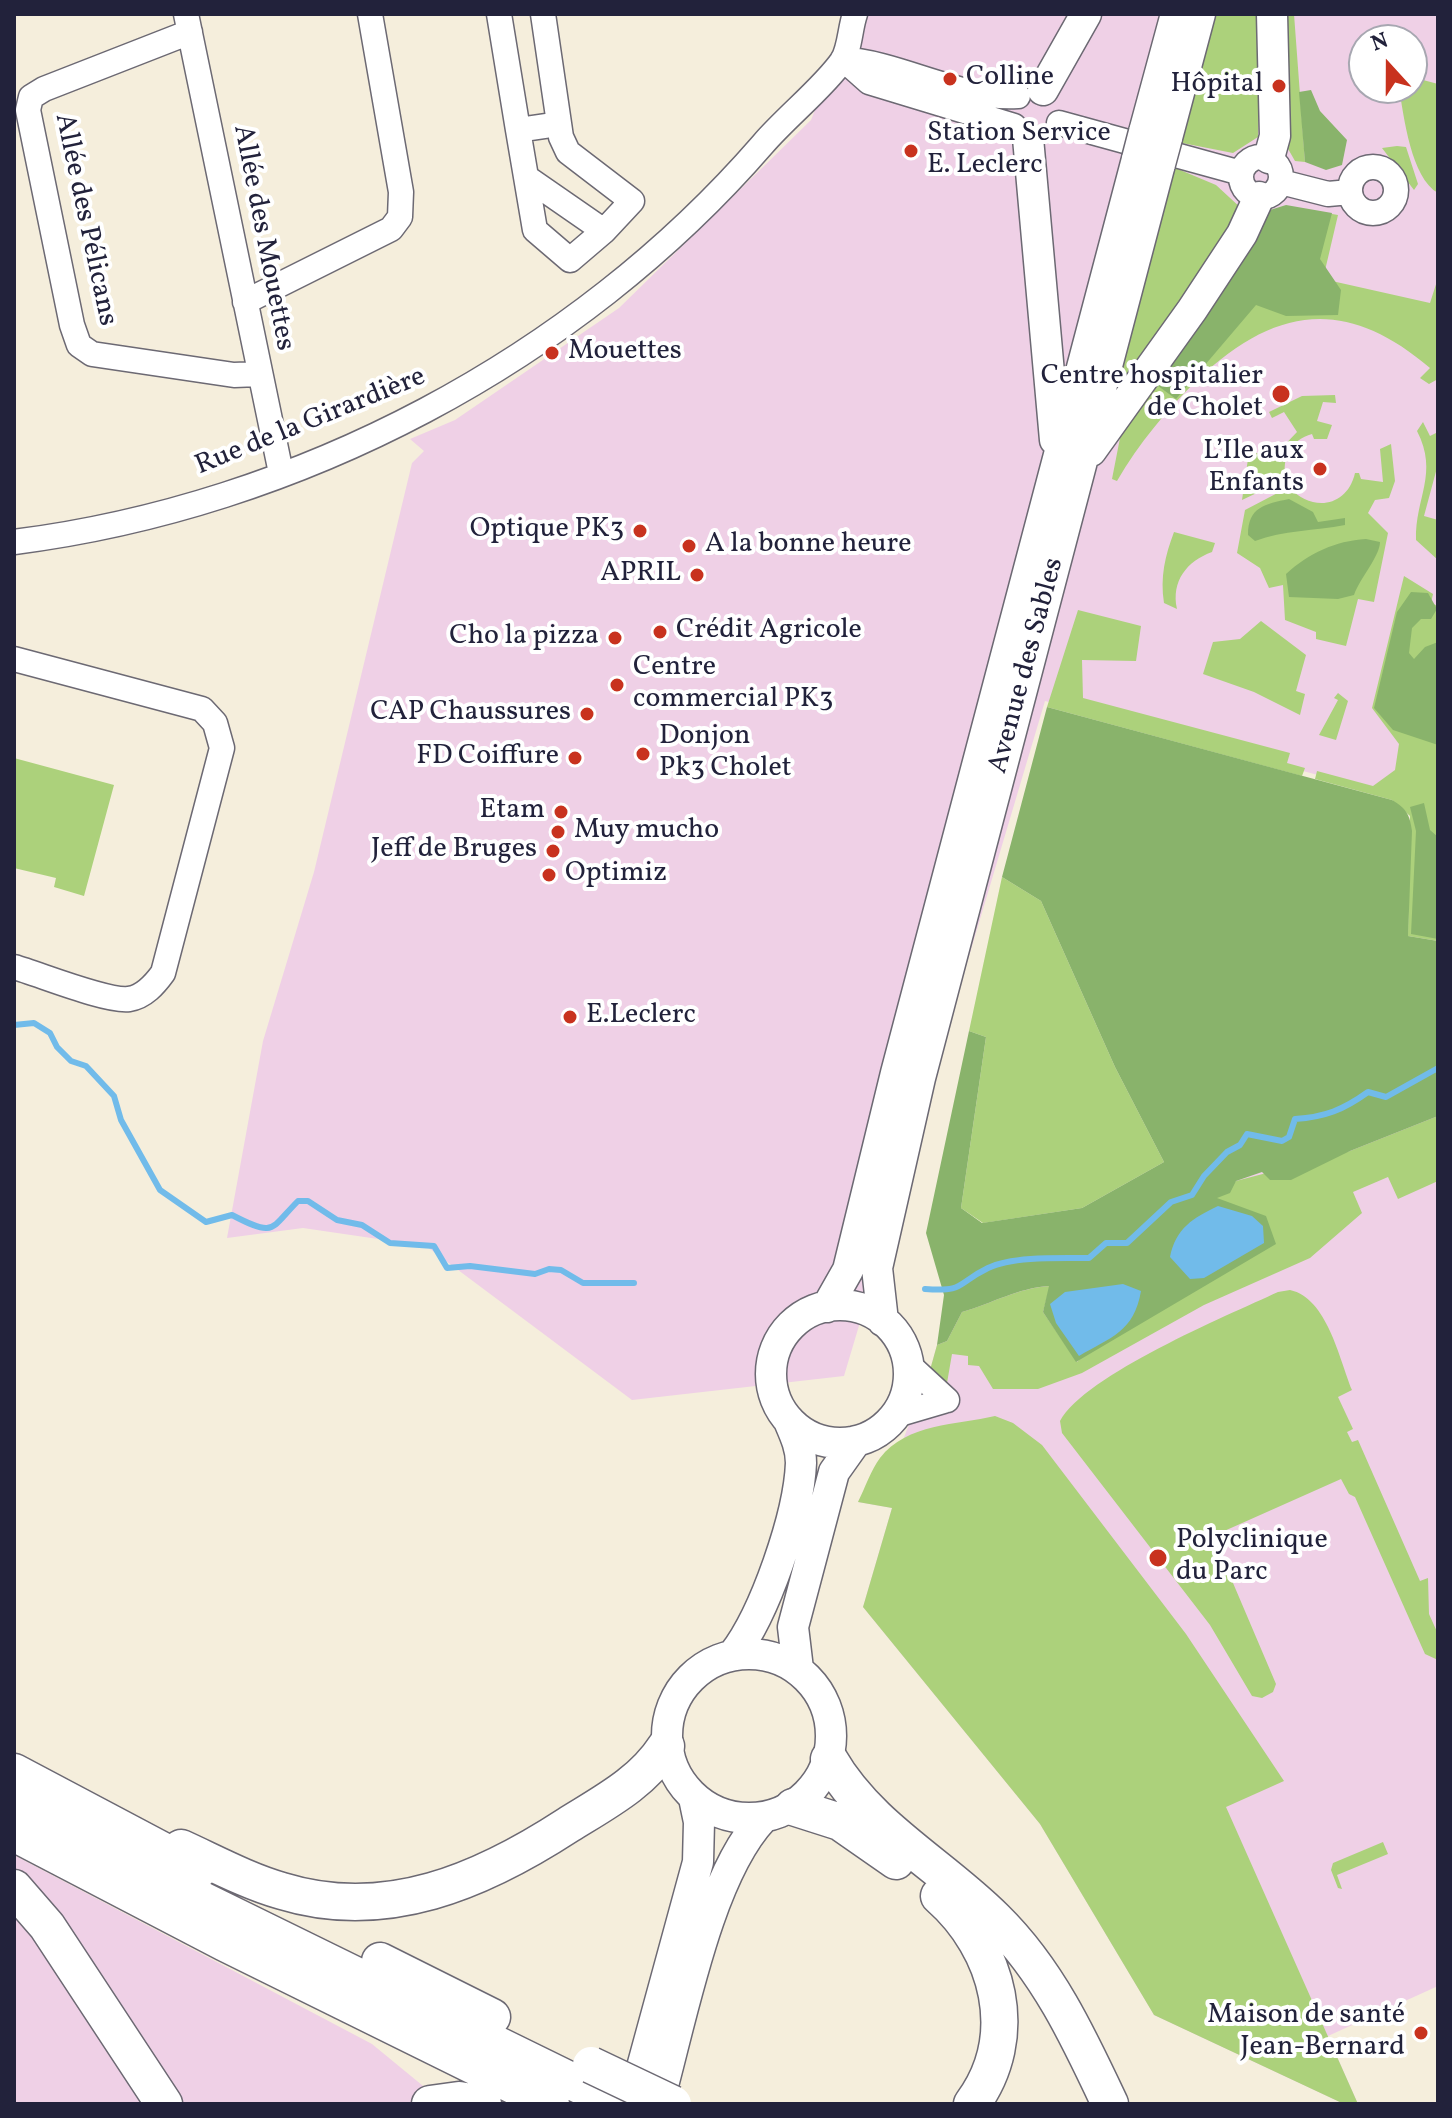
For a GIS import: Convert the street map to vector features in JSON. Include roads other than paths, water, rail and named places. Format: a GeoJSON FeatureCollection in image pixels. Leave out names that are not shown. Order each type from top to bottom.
{"type":"FeatureCollection","features":[{"type":"Feature","properties":{"kind":"highway"},"geometry":{"type":"LineString","coordinates":[[119,1829],[147,1832],[282,1891],[341,1903],[390,1901],[440,1891],[512,1861],[639,1780],[666,1746]]}},
{"type":"Feature","properties":{"kind":"highway"},"geometry":{"type":"LineString","coordinates":[[829,1759],[875,1816],[969,1894],[1020,1944],[1066,2014],[1110,2104]]}},
{"type":"Feature","properties":{"kind":"highway"},"geometry":{"type":"LineString","coordinates":[[14,1772],[587,2076],[618,2104]]}},
{"type":"Feature","properties":{"kind":"highway"},"geometry":{"type":"LineString","coordinates":[[14,1802],[206,1902],[587,2076],[673,2104]]}},
{"type":"Feature","properties":{"kind":"highway"},"geometry":{"type":"LineString","coordinates":[[778,1812],[840,1822],[887,1854],[949,1905],[983,1949],[998,1995],[999,2031],[989,2074],[972,2104]]}},
{"type":"Feature","properties":{"kind":"highway"},"geometry":{"type":"LineString","coordinates":[[14,1833],[225,1943],[551,2104]]}},
{"type":"Feature","properties":{"kind":"highway"},"geometry":{"type":"LineString","coordinates":[[14,1888],[47,1926],[164,2104]]}},
{"type":"Feature","properties":{"kind":"highway"},"geometry":{"type":"LineString","coordinates":[[430,2104],[459,2100],[483,2104]]}},
{"type":"Feature","properties":{"kind":"main road"},"geometry":{"type":"LineString","coordinates":[[1031,93],[1086,14]]}},
{"type":"Feature","properties":{"kind":"main road","name":"Avenue des Sables"},"geometry":{"type":"LineString","coordinates":[[883,1321],[877,1268],[907,1133],[1069,464],[1152,148],[1176,14]]}},
{"type":"Feature","properties":{"kind":"main road","name":"Avenue des Sables"},"geometry":{"type":"LineString","coordinates":[[1152,148],[1200,14]]}},
{"type":"Feature","properties":{"kind":"main road"},"geometry":{"type":"LineString","coordinates":[[1069,464],[1192,310],[1242,234],[1270,179],[1275,136],[1272,14]]}},
{"type":"Feature","properties":{"kind":"main road"},"geometry":{"type":"LineString","coordinates":[[1021,132],[1069,464]]}},
{"type":"Feature","properties":{"kind":"main road","name":"Avenue des Sables"},"geometry":{"type":"LineString","coordinates":[[827,1307],[848,1270],[892,1087],[1069,464]]}},
{"type":"Feature","properties":{"kind":"main road"},"geometry":{"type":"LineString","coordinates":[[733,1655],[750,1631],[772,1583],[797,1491],[801,1461],[789,1421],[775,1398],[773,1357],[785,1333],[797,1321],[827,1307],[856,1307],[883,1321],[903,1348],[908,1364],[907,1391],[896,1415],[878,1431],[856,1441],[820,1440],[789,1421]]}},
{"type":"Feature","properties":{"kind":"main road"},"geometry":{"type":"LineString","coordinates":[[798,1669],[793,1627],[834,1472],[856,1441]]}},
{"type":"Feature","properties":{"kind":"main road"},"geometry":{"type":"LineString","coordinates":[[658,2104],[716,1899],[739,1847],[778,1812],[815,1786],[829,1759],[832,1739],[824,1700],[798,1669],[778,1659],[756,1654],[733,1655],[710,1663],[690,1678],[675,1698],[667,1721],[666,1746],[680,1783],[694,1798],[726,1815],[778,1812]]}},
{"type":"Feature","properties":{"kind":"main road"},"geometry":{"type":"LineString","coordinates":[[632,2104],[698,1862],[699,1822],[694,1798]]}},
{"type":"Feature","properties":{"kind":"street"},"geometry":{"type":"LineString","coordinates":[[245,302],[391,229],[400,217],[401,192],[370,14]]}},
{"type":"Feature","properties":{"kind":"street"},"geometry":{"type":"LineString","coordinates":[[499,14],[535,230],[570,260],[604,231],[632,201],[568,152],[559,124],[543,14]]}},
{"type":"Feature","properties":{"kind":"street","name":"Rue de la Girardière"},"geometry":{"type":"LineString","coordinates":[[14,542],[156,514],[281,473],[422,413],[508,364],[576,317],[703,209],[843,59],[855,14]]}},
{"type":"Feature","properties":{"kind":"street","name":"Allée des Mouettes"},"geometry":{"type":"LineString","coordinates":[[188,23],[281,473]]}},
{"type":"Feature","properties":{"kind":"street","name":"Allée des Pélicans"},"geometry":{"type":"LineString","coordinates":[[188,23],[44,89],[31,97],[28,110],[72,325],[79,345],[92,354],[234,375],[259,374]]}},
{"type":"Feature","properties":{"kind":"street"},"geometry":{"type":"LineString","coordinates":[[843,59],[877,62],[987,96],[1031,93],[1060,107],[1059,123],[1050,135],[1021,132],[869,82],[843,59]]}},
{"type":"Feature","properties":{"kind":"street"},"geometry":{"type":"LineString","coordinates":[[1021,132],[1011,110],[1031,93]]}},
{"type":"Feature","properties":{"kind":"street"},"geometry":{"type":"LineString","coordinates":[[1059,123],[1241,173],[1247,192],[1270,179],[1328,194],[1350,192]]}},
{"type":"Feature","properties":{"kind":"street"},"geometry":{"type":"LineString","coordinates":[[518,130],[559,124]]}},
{"type":"Feature","properties":{"kind":"street"},"geometry":{"type":"LineString","coordinates":[[526,177],[604,231]]}},
{"type":"Feature","properties":{"kind":"street"},"geometry":{"type":"LineString","coordinates":[[14,659],[202,709],[215,723],[222,748],[163,973],[151,988],[131,999],[113,998],[14,967]]}},
{"type":"Feature","properties":{"kind":"street"},"geometry":{"type":"LineString","coordinates":[[896,1415],[947,1400],[908,1364]]}},
{"type":"Feature","properties":{"kind":"water"},"geometry":{"type":"Polygon","coordinates":[[[1218,1206],[1252,1216],[1263,1226],[1264,1243],[1204,1278],[1190,1279],[1170,1257],[1173,1247],[1187,1225],[1218,1206]]]}},
{"type":"Feature","properties":{"kind":"water"},"geometry":{"type":"Polygon","coordinates":[[[1123,1284],[1141,1291],[1133,1316],[1111,1338],[1079,1356],[1056,1323],[1050,1304],[1065,1292],[1123,1284]]]}},
{"type":"Feature","properties":{"kind":"waterway"},"geometry":{"type":"LineString","coordinates":[[14,1025],[34,1023],[50,1033],[57,1047],[71,1061],[86,1066],[114,1096],[121,1120],[160,1190],[206,1222],[232,1215],[257,1226],[271,1227],[298,1201],[308,1201],[337,1220],[362,1225],[390,1243],[434,1246],[447,1268],[470,1266],[535,1274],[549,1269],[561,1270],[583,1283],[634,1283]]}},
{"type":"Feature","properties":{"kind":"waterway"},"geometry":{"type":"LineString","coordinates":[[925,1289],[954,1288],[988,1268],[1010,1261],[1089,1258],[1106,1243],[1127,1243],[1171,1202],[1192,1195],[1204,1176],[1227,1152],[1240,1145],[1247,1134],[1282,1141],[1289,1137],[1295,1119],[1333,1112],[1368,1092],[1386,1097],[1438,1068]]}},
{"type":"Feature","properties":{"kind":"place","name":"Colline"},"geometry":{"type":"Point","coordinates":[950,79]}},
{"type":"Feature","properties":{"kind":"place","name":"Hôpital"},"geometry":{"type":"Point","coordinates":[1279,86]}},
{"type":"Feature","properties":{"kind":"place","name":"Station Service E. Leclerc"},"geometry":{"type":"Point","coordinates":[911,151]}},
{"type":"Feature","properties":{"kind":"place","name":"Mouettes"},"geometry":{"type":"Point","coordinates":[552,353]}},
{"type":"Feature","properties":{"kind":"place","name":"Centre hospitalier de Cholet"},"geometry":{"type":"Point","coordinates":[1281,394]}},
{"type":"Feature","properties":{"kind":"place","name":"L’Ile aux Enfants"},"geometry":{"type":"Point","coordinates":[1320,469]}},
{"type":"Feature","properties":{"kind":"place","name":"Optique PK3"},"geometry":{"type":"Point","coordinates":[640,531]}},
{"type":"Feature","properties":{"kind":"place","name":"A la bonne heure"},"geometry":{"type":"Point","coordinates":[689,546]}},
{"type":"Feature","properties":{"kind":"place","name":"APRIL"},"geometry":{"type":"Point","coordinates":[697,575]}},
{"type":"Feature","properties":{"kind":"place","name":"Crédit Agricole"},"geometry":{"type":"Point","coordinates":[660,632]}},
{"type":"Feature","properties":{"kind":"place","name":"Cho la pizza"},"geometry":{"type":"Point","coordinates":[615,638]}},
{"type":"Feature","properties":{"kind":"place","name":"Centre commercial PK3"},"geometry":{"type":"Point","coordinates":[617,685]}},
{"type":"Feature","properties":{"kind":"place","name":"CAP Chaussures"},"geometry":{"type":"Point","coordinates":[587,714]}},
{"type":"Feature","properties":{"kind":"place","name":"Donjon Pk3 Cholet"},"geometry":{"type":"Point","coordinates":[643,754]}},
{"type":"Feature","properties":{"kind":"place","name":"FD Coiffure"},"geometry":{"type":"Point","coordinates":[575,758]}},
{"type":"Feature","properties":{"kind":"place","name":"Etam"},"geometry":{"type":"Point","coordinates":[561,812]}},
{"type":"Feature","properties":{"kind":"place","name":"Muy mucho"},"geometry":{"type":"Point","coordinates":[558,832]}},
{"type":"Feature","properties":{"kind":"place","name":"Jeff de Bruges"},"geometry":{"type":"Point","coordinates":[553,851]}},
{"type":"Feature","properties":{"kind":"place","name":"Optimiz"},"geometry":{"type":"Point","coordinates":[549,875]}},
{"type":"Feature","properties":{"kind":"place","name":"E.Leclerc"},"geometry":{"type":"Point","coordinates":[570,1017]}},
{"type":"Feature","properties":{"kind":"place","name":"Polyclinique du Parc"},"geometry":{"type":"Point","coordinates":[1158,1558]}},
{"type":"Feature","properties":{"kind":"place","name":"Maison de santé Jean-Bernard"},"geometry":{"type":"Point","coordinates":[1421,2033]}}]}
